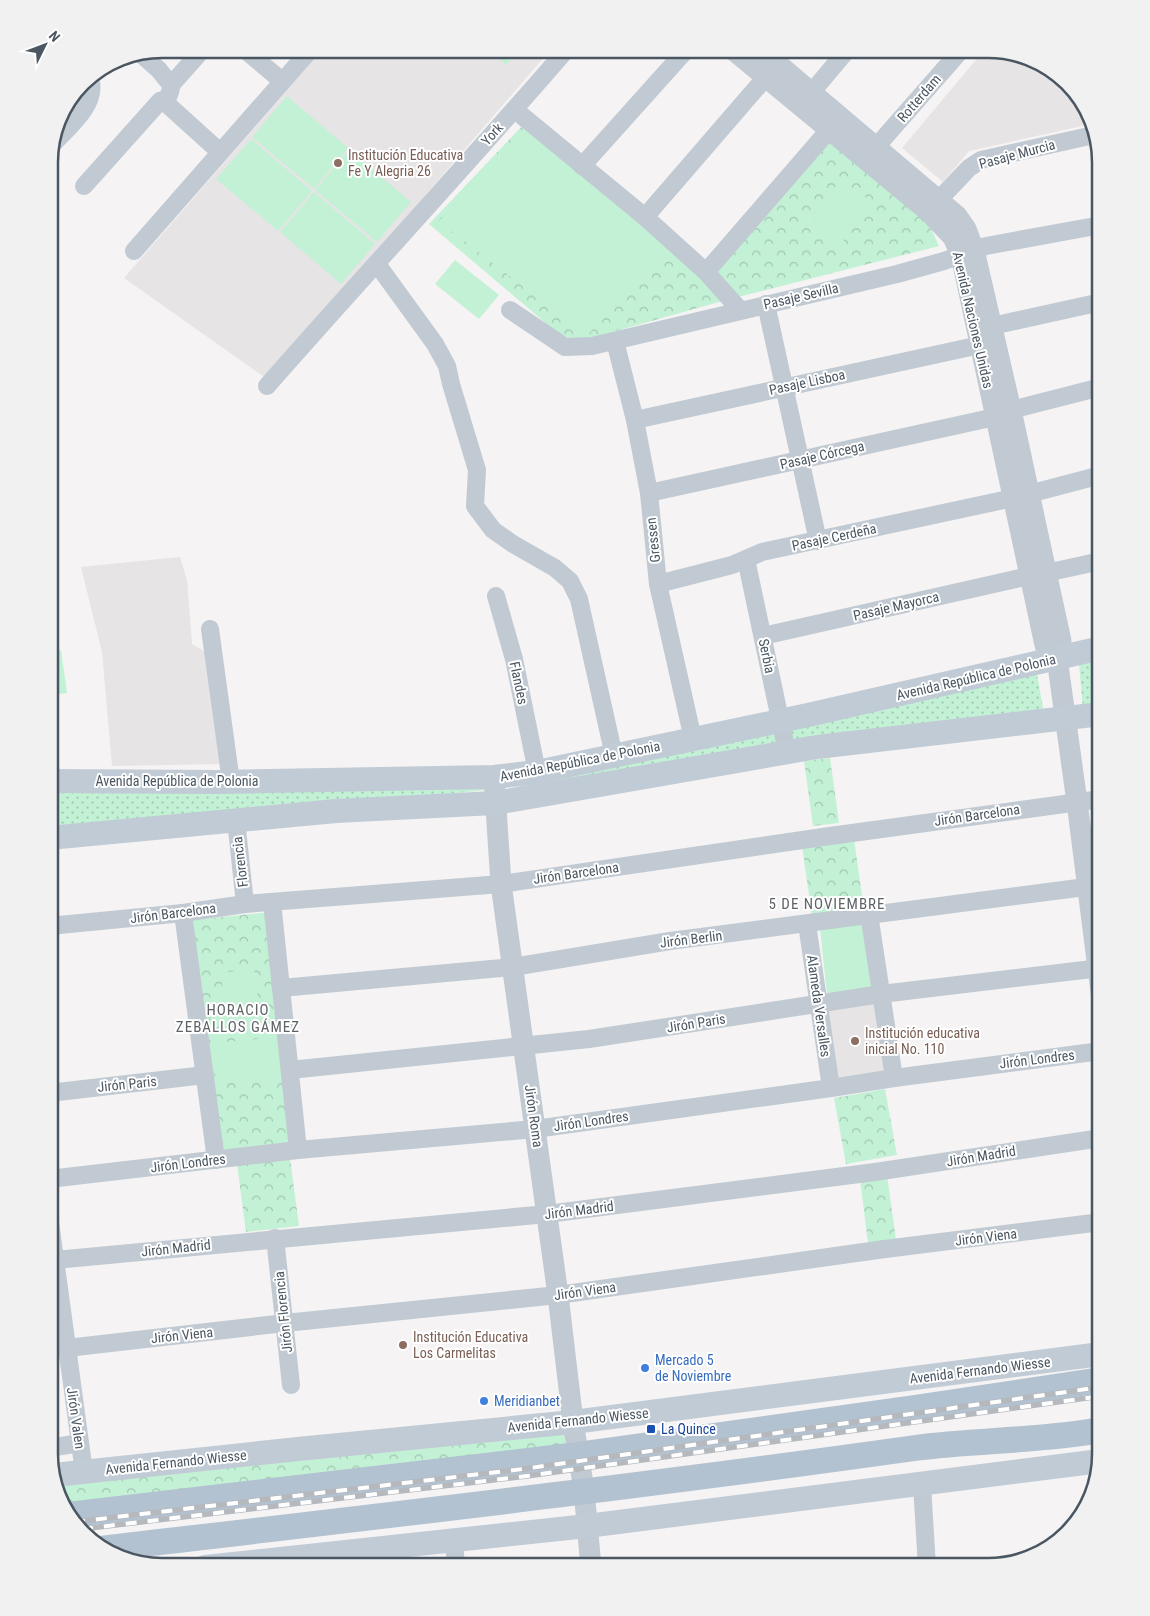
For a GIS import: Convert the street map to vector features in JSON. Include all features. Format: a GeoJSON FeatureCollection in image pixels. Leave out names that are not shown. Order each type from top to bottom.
{"type":"FeatureCollection","features":[{"type":"Feature","properties":{"kind":"main road","name":"Avenida República de Polonia"},"geometry":{"type":"LineString","coordinates":[[58,781],[232,782],[494,777],[537,772],[772,723],[1056,655],[1092,649]]}},
{"type":"Feature","properties":{"kind":"main road","name":"Avenida República de Polonia"},"geometry":{"type":"LineString","coordinates":[[58,837],[336,811],[495,803],[817,747],[1092,715]]}},
{"type":"Feature","properties":{"kind":"main road"},"geometry":{"type":"LineString","coordinates":[[772,723],[779,753]]}},
{"type":"Feature","properties":{"kind":"main road","name":"Avenida Fernando Wiesse"},"geometry":{"type":"LineString","coordinates":[[59,1474],[573,1422],[1092,1355]]}},
{"type":"Feature","properties":{"kind":"main road","name":"Avenida Fernando Wiesse"},"geometry":{"type":"LineString","coordinates":[[77,1515],[578,1455],[1092,1381]]}},
{"type":"Feature","properties":{"kind":"main road"},"geometry":{"type":"LineString","coordinates":[[114,1547],[933,1446],[1047,1437],[1092,1431]]}},
{"type":"Feature","properties":{"kind":"main road"},"geometry":{"type":"LineString","coordinates":[[291,1558],[587,1526],[1092,1463]]}},
{"type":"Feature","properties":{"kind":"street"},"geometry":{"type":"LineString","coordinates":[[146,58],[158,70],[169,92],[170,108],[220,152]]}},
{"type":"Feature","properties":{"kind":"street"},"geometry":{"type":"LineString","coordinates":[[84,186],[169,92],[196,58]]}},
{"type":"Feature","properties":{"kind":"street"},"geometry":{"type":"LineString","coordinates":[[255,58],[282,81]]}},
{"type":"Feature","properties":{"kind":"street"},"geometry":{"type":"LineString","coordinates":[[134,251],[303,58]]}},
{"type":"Feature","properties":{"kind":"street","name":"York"},"geometry":{"type":"LineString","coordinates":[[267,386],[333,311],[378,264],[559,58]]}},
{"type":"Feature","properties":{"kind":"street"},"geometry":{"type":"LineString","coordinates":[[582,166],[679,58]]}},
{"type":"Feature","properties":{"kind":"street","name":"Avenida Naciones Unidas"},"geometry":{"type":"LineString","coordinates":[[743,58],[829,130],[933,205]]}},
{"type":"Feature","properties":{"kind":"street","name":"Avenida Naciones Unidas"},"geometry":{"type":"LineString","coordinates":[[771,58],[876,147],[933,205],[953,237],[968,253],[992,326],[1003,413],[1038,575],[1045,646],[1056,655],[1077,802],[1092,872]]}},
{"type":"Feature","properties":{"kind":"street"},"geometry":{"type":"LineString","coordinates":[[811,92],[840,58]]}},
{"type":"Feature","properties":{"kind":"street","name":"Rotterdam"},"geometry":{"type":"LineString","coordinates":[[876,147],[954,58]]}},
{"type":"Feature","properties":{"kind":"street"},"geometry":{"type":"LineString","coordinates":[[645,218],[766,78]]}},
{"type":"Feature","properties":{"kind":"street"},"geometry":{"type":"LineString","coordinates":[[61,135],[86,107],[92,92],[91,85]]}},
{"type":"Feature","properties":{"kind":"street"},"geometry":{"type":"LineString","coordinates":[[515,110],[645,218],[706,272],[740,310]]}},
{"type":"Feature","properties":{"kind":"street"},"geometry":{"type":"LineString","coordinates":[[706,272],[829,130]]}},
{"type":"Feature","properties":{"kind":"street","name":"Pasaje Murcia"},"geometry":{"type":"LineString","coordinates":[[933,205],[969,168],[981,160],[1089,136]]}},
{"type":"Feature","properties":{"kind":"street","name":"Pasaje Sevilla"},"geometry":{"type":"LineString","coordinates":[[510,310],[565,347],[592,346],[897,274],[986,246],[1092,227]]}},
{"type":"Feature","properties":{"kind":"street","name":"Avenida Naciones Unidas"},"geometry":{"type":"LineString","coordinates":[[968,253],[980,344],[1003,413]]}},
{"type":"Feature","properties":{"kind":"street"},"geometry":{"type":"LineString","coordinates":[[378,264],[434,344],[447,366],[477,470],[475,506],[493,530],[555,568],[570,581],[579,598],[614,756]]}},
{"type":"Feature","properties":{"kind":"street"},"geometry":{"type":"LineString","coordinates":[[766,304],[818,541]]}},
{"type":"Feature","properties":{"kind":"street"},"geometry":{"type":"LineString","coordinates":[[992,326],[1092,304]]}},
{"type":"Feature","properties":{"kind":"street","name":"Gressen"},"geometry":{"type":"LineString","coordinates":[[615,340],[635,420],[649,493],[658,584],[693,739]]}},
{"type":"Feature","properties":{"kind":"street","name":"Pasaje Lisboa"},"geometry":{"type":"LineString","coordinates":[[635,420],[980,344]]}},
{"type":"Feature","properties":{"kind":"street","name":"Pasaje Córcega"},"geometry":{"type":"LineString","coordinates":[[649,493],[1003,413],[1092,389]]}},
{"type":"Feature","properties":{"kind":"street","name":"Pasaje Cerdeña"},"geometry":{"type":"LineString","coordinates":[[658,584],[732,565],[762,552],[1021,496],[1092,478]]}},
{"type":"Feature","properties":{"kind":"street","name":"Serbia"},"geometry":{"type":"LineString","coordinates":[[746,559],[763,636],[772,723]]}},
{"type":"Feature","properties":{"kind":"street","name":"Pasaje Mayorca"},"geometry":{"type":"LineString","coordinates":[[763,636],[1092,563]]}},
{"type":"Feature","properties":{"kind":"street","name":"Flandes"},"geometry":{"type":"LineString","coordinates":[[496,596],[514,659],[537,772]]}},
{"type":"Feature","properties":{"kind":"street"},"geometry":{"type":"LineString","coordinates":[[210,629],[232,782]]}},
{"type":"Feature","properties":{"kind":"street","name":"Jirón Roma"},"geometry":{"type":"LineString","coordinates":[[494,777],[501,884],[525,1046],[573,1422],[584,1490],[590,1558]]}},
{"type":"Feature","properties":{"kind":"street","name":"Jirón Barcelona"},"geometry":{"type":"LineString","coordinates":[[58,925],[183,913],[245,904],[501,884],[1092,800]]}},
{"type":"Feature","properties":{"kind":"street","name":"Florencia"},"geometry":{"type":"LineString","coordinates":[[236,820],[245,904]]}},
{"type":"Feature","properties":{"kind":"street","name":"Jirón Berlin"},"geometry":{"type":"LineString","coordinates":[[281,988],[513,967],[670,941],[1092,886]]}},
{"type":"Feature","properties":{"kind":"street"},"geometry":{"type":"LineString","coordinates":[[272,902],[298,1150]]}},
{"type":"Feature","properties":{"kind":"street"},"geometry":{"type":"LineString","coordinates":[[183,913],[216,1160]]}},
{"type":"Feature","properties":{"kind":"street"},"geometry":{"type":"LineString","coordinates":[[869,914],[894,1078]]}},
{"type":"Feature","properties":{"kind":"street","name":"Alameda Versalles"},"geometry":{"type":"LineString","coordinates":[[807,924],[831,1088]]}},
{"type":"Feature","properties":{"kind":"street","name":"Jirón Paris"},"geometry":{"type":"LineString","coordinates":[[290,1070],[589,1039],[880,994],[1092,969]]}},
{"type":"Feature","properties":{"kind":"street","name":"Jirón Londres"},"geometry":{"type":"LineString","coordinates":[[58,1178],[298,1150],[535,1128],[1092,1052]]}},
{"type":"Feature","properties":{"kind":"street","name":"Jirón Paris"},"geometry":{"type":"LineString","coordinates":[[58,1092],[205,1075]]}},
{"type":"Feature","properties":{"kind":"street","name":"Jirón Madrid"},"geometry":{"type":"LineString","coordinates":[[58,1260],[547,1214],[875,1172],[1092,1139]]}},
{"type":"Feature","properties":{"kind":"street","name":"Jirón Viena"},"geometry":{"type":"LineString","coordinates":[[67,1348],[558,1295],[885,1249],[1092,1223]]}},
{"type":"Feature","properties":{"kind":"street","name":"Jirón Florencia"},"geometry":{"type":"LineString","coordinates":[[275,1238],[292,1385]]}},
{"type":"Feature","properties":{"kind":"street","name":"Jirón Valen"},"geometry":{"type":"LineString","coordinates":[[58,1328],[67,1348],[84,1472]]}},
{"type":"Feature","properties":{"kind":"street"},"geometry":{"type":"LineString","coordinates":[[58,1447],[80,1443]]}},
{"type":"Feature","properties":{"kind":"street"},"geometry":{"type":"LineString","coordinates":[[922,1485],[926,1558]]}},
{"type":"Feature","properties":{"kind":"street"},"geometry":{"type":"LineString","coordinates":[[454,1541],[455,1558]]}},
{"type":"Feature","properties":{"kind":"shaded area","name":"Institución Educativa Fe Y Alegria 26"},"geometry":{"type":"Polygon","coordinates":[[[315,58],[543,58],[267,379],[124,278],[315,58]]]}},
{"type":"Feature","properties":{"kind":"shaded area"},"geometry":{"type":"Polygon","coordinates":[[[977,58],[1003,58],[1029,65],[1041,71],[1071,98],[1079,109],[1086,125],[969,151],[943,182],[902,148],[977,58]]]}},
{"type":"Feature","properties":{"kind":"shaded area"},"geometry":{"type":"Polygon","coordinates":[[[180,557],[187,580],[192,644],[212,656],[224,764],[112,766],[102,652],[81,567],[180,557]]]}},
{"type":"Feature","properties":{"kind":"shaded area","name":"Institución educativa inicial No. 110"},"geometry":{"type":"Polygon","coordinates":[[[878,998],[890,1075],[833,1085],[821,1007],[878,998]]]}},
{"type":"Feature","properties":{"kind":"green space"},"geometry":{"type":"Polygon","coordinates":[[[498,58],[512,58],[506,65],[498,58]]]}},
{"type":"Feature","properties":{"kind":"green space"},"geometry":{"type":"Polygon","coordinates":[[[287,96],[348,148],[314,189],[252,137],[287,96]]]}},
{"type":"Feature","properties":{"kind":"green space"},"geometry":{"type":"Polygon","coordinates":[[[526,122],[726,300],[577,342],[555,331],[429,224],[526,122]]]}},
{"type":"Feature","properties":{"kind":"green space"},"geometry":{"type":"Polygon","coordinates":[[[525,127],[676,249],[586,336],[439,221],[525,127]]]}},
{"type":"Feature","properties":{"kind":"green space"},"geometry":{"type":"Polygon","coordinates":[[[827,134],[925,215],[939,246],[734,298],[709,271],[827,134]]]}},
{"type":"Feature","properties":{"kind":"green space"},"geometry":{"type":"Polygon","coordinates":[[[251,139],[312,191],[278,231],[216,179],[251,139]]]}},
{"type":"Feature","properties":{"kind":"green space"},"geometry":{"type":"Polygon","coordinates":[[[349,150],[411,202],[377,242],[315,190],[349,150]]]}},
{"type":"Feature","properties":{"kind":"green space"},"geometry":{"type":"Polygon","coordinates":[[[840,179],[868,199],[840,247],[810,227],[840,179]]]}},
{"type":"Feature","properties":{"kind":"green space"},"geometry":{"type":"Polygon","coordinates":[[[314,192],[375,244],[341,284],[280,232],[314,192]]]}},
{"type":"Feature","properties":{"kind":"green space"},"geometry":{"type":"Polygon","coordinates":[[[455,260],[499,295],[479,319],[435,284],[455,260]]]}},
{"type":"Feature","properties":{"kind":"green space"},"geometry":{"type":"Polygon","coordinates":[[[58,650],[61,650],[67,693],[58,694],[58,650]]]}},
{"type":"Feature","properties":{"kind":"green space"},"geometry":{"type":"Polygon","coordinates":[[[1092,661],[1092,708],[1083,710],[1079,664],[1092,661]]]}},
{"type":"Feature","properties":{"kind":"green space"},"geometry":{"type":"Polygon","coordinates":[[[1037,674],[1044,714],[518,790],[522,782],[1037,674]]]}},
{"type":"Feature","properties":{"kind":"green space"},"geometry":{"type":"Polygon","coordinates":[[[830,758],[839,823],[813,826],[804,761],[830,758]]]}},
{"type":"Feature","properties":{"kind":"green space"},"geometry":{"type":"Polygon","coordinates":[[[485,785],[486,790],[58,833],[58,789],[485,785]]]}},
{"type":"Feature","properties":{"kind":"green space"},"geometry":{"type":"Polygon","coordinates":[[[854,839],[864,909],[812,916],[802,846],[854,839]]]}},
{"type":"Feature","properties":{"kind":"green space"},"geometry":{"type":"Polygon","coordinates":[[[271,912],[296,1147],[219,1151],[193,920],[271,912]]]}},
{"type":"Feature","properties":{"kind":"green space"},"geometry":{"type":"Polygon","coordinates":[[[864,924],[872,989],[827,994],[820,929],[864,924]]]}},
{"type":"Feature","properties":{"kind":"green space"},"geometry":{"type":"Polygon","coordinates":[[[254,969],[262,1030],[228,1034],[221,973],[254,969]]]}},
{"type":"Feature","properties":{"kind":"green space"},"geometry":{"type":"Polygon","coordinates":[[[280,1037],[284,1076],[216,1082],[213,1043],[280,1037]]]}},
{"type":"Feature","properties":{"kind":"green space"},"geometry":{"type":"Polygon","coordinates":[[[885,1089],[897,1155],[846,1164],[834,1098],[885,1089]]]}},
{"type":"Feature","properties":{"kind":"green space"},"geometry":{"type":"Polygon","coordinates":[[[290,1158],[299,1226],[246,1232],[237,1164],[290,1158]]]}},
{"type":"Feature","properties":{"kind":"green space"},"geometry":{"type":"Polygon","coordinates":[[[887,1175],[896,1240],[868,1243],[860,1179],[887,1175]]]}},
{"type":"Feature","properties":{"kind":"green space"},"geometry":{"type":"Polygon","coordinates":[[[564,1433],[566,1445],[73,1510],[62,1485],[564,1433]]]}},
{"type":"Feature","properties":{"kind":"railway"},"geometry":{"type":"LineString","coordinates":[[81,1521],[523,1469],[1092,1388]]}},
{"type":"Feature","properties":{"kind":"railway"},"geometry":{"type":"LineString","coordinates":[[88,1528],[527,1476],[1092,1397]]}},
{"type":"Feature","properties":{"kind":"place","name":"Institución Educativa Fe Y Alegria 26"},"geometry":{"type":"Point","coordinates":[338,163]}},
{"type":"Feature","properties":{"kind":"place","name":"Institución educativa inicial No. 110"},"geometry":{"type":"Point","coordinates":[855,1041]}},
{"type":"Feature","properties":{"kind":"place","name":"Institución Educativa Los Carmelitas"},"geometry":{"type":"Point","coordinates":[403,1345]}},
{"type":"Feature","properties":{"kind":"place","name":"Mercado 5 de Noviembre"},"geometry":{"type":"Point","coordinates":[645,1368]}},
{"type":"Feature","properties":{"kind":"place","name":"Meridianbet"},"geometry":{"type":"Point","coordinates":[484,1401]}},
{"type":"Feature","properties":{"kind":"place","name":"La Quince"},"geometry":{"type":"Point","coordinates":[651,1429]}},
{"type":"Feature","properties":{"kind":"district","name":"5 DE NOVIEMBRE"},"geometry":{"type":"Point","coordinates":[827,904]}},
{"type":"Feature","properties":{"kind":"district","name":"HORACIO ZEBALLOS GÁMEZ"},"geometry":{"type":"Point","coordinates":[238,1018]}}]}
